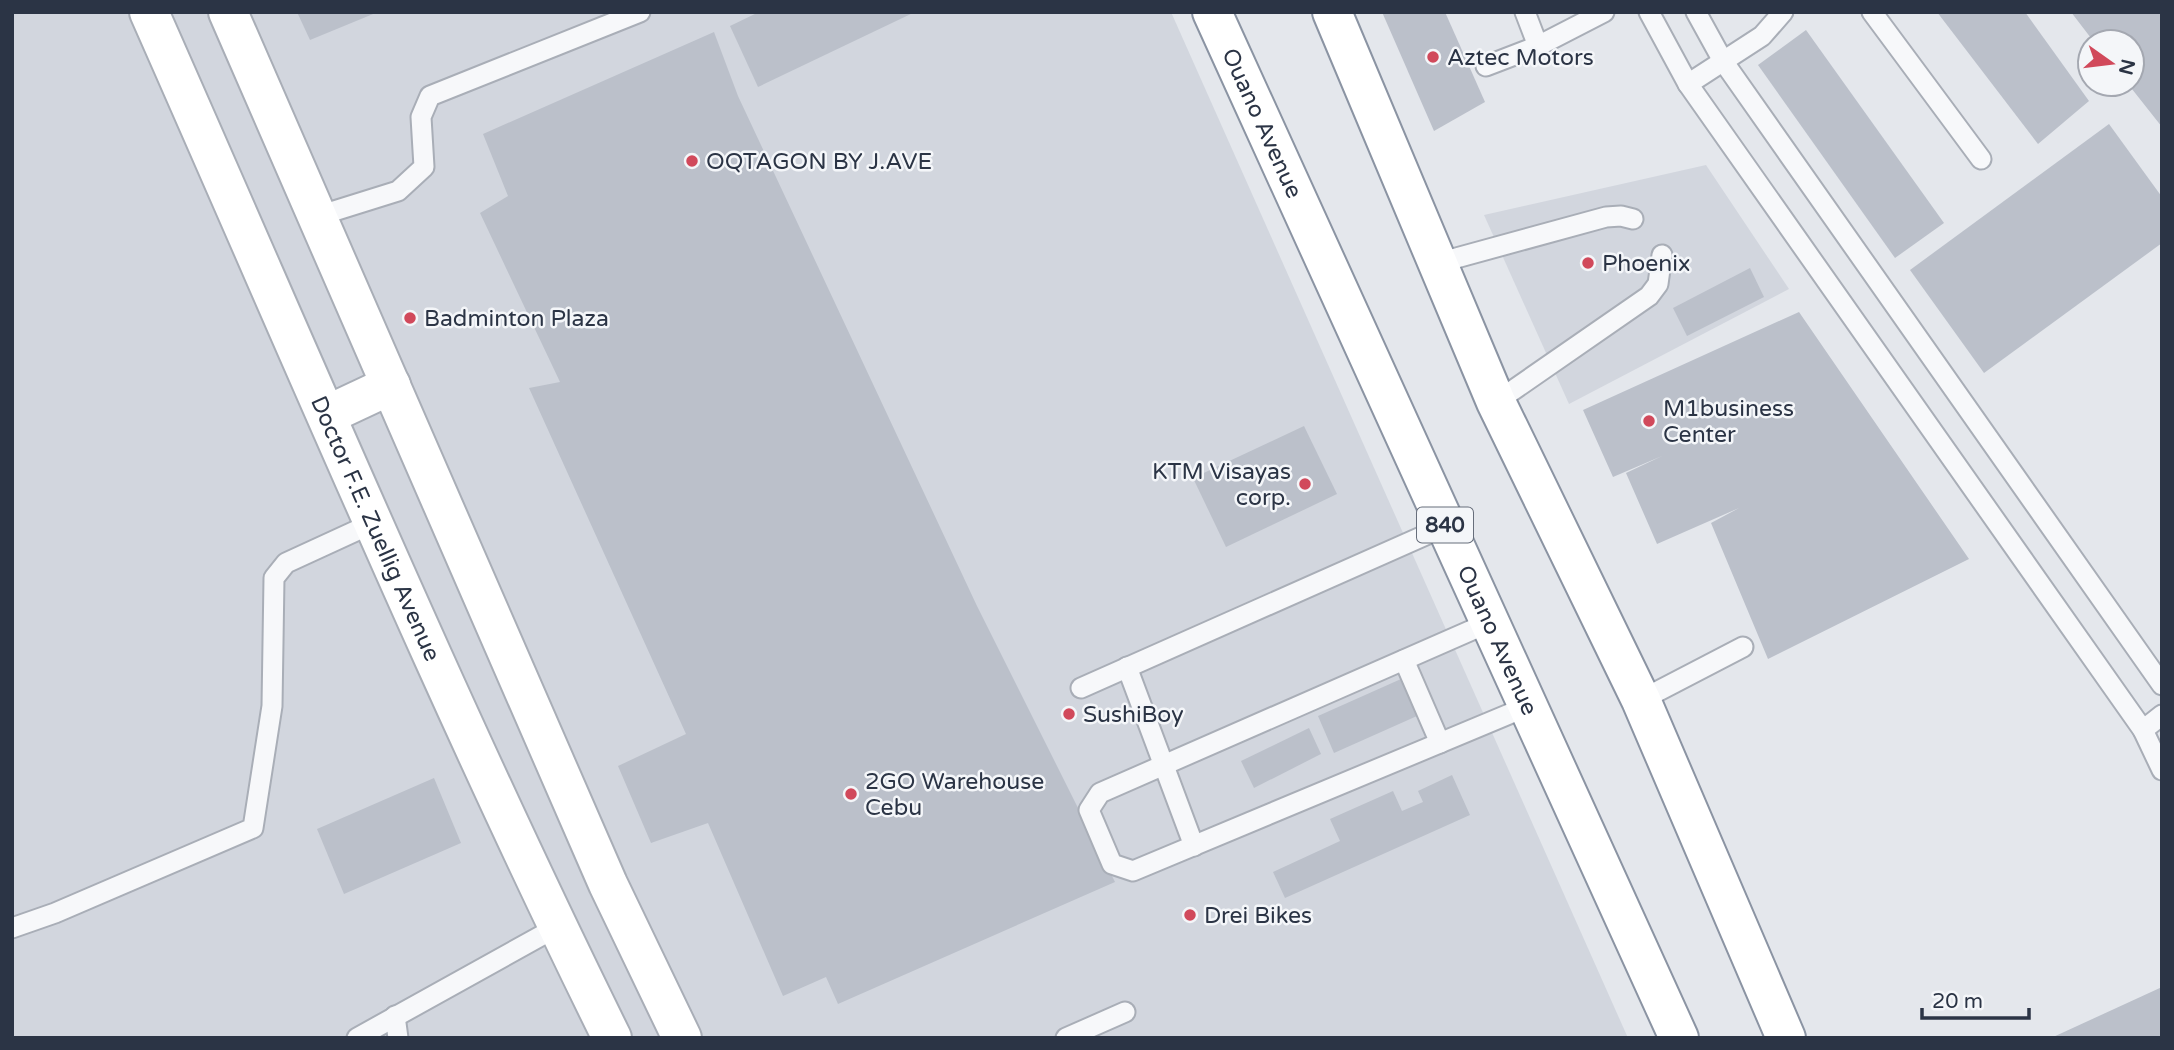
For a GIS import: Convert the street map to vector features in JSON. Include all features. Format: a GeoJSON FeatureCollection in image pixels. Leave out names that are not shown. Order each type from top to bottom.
{"type":"FeatureCollection","features":[{"type":"Feature","properties":{"kind":"main road","name":"Doctor F.E. Zuellig Avenue"},"geometry":{"type":"LineString","coordinates":[[149,12],[373,523],[557,927],[612,1038]]}},
{"type":"Feature","properties":{"kind":"main road"},"geometry":{"type":"LineString","coordinates":[[228,12],[608,884],[682,1038]]}},
{"type":"Feature","properties":{"kind":"main road","name":"Ouano Avenue"},"geometry":{"type":"LineString","coordinates":[[1212,12],[1526,707],[1679,1038]]}},
{"type":"Feature","properties":{"kind":"main road"},"geometry":{"type":"LineString","coordinates":[[1332,12],[1496,402],[1641,700],[1786,1038]]}},
{"type":"Feature","properties":{"kind":"main road"},"geometry":{"type":"LineString","coordinates":[[327,415],[391,385]]}},
{"type":"Feature","properties":{"kind":"lane"},"geometry":{"type":"LineString","coordinates":[[318,216],[398,191],[424,167],[421,117],[430,96],[637,12]]}},
{"type":"Feature","properties":{"kind":"lane"},"geometry":{"type":"LineString","coordinates":[[1525,12],[1538,46]]}},
{"type":"Feature","properties":{"kind":"lane"},"geometry":{"type":"LineString","coordinates":[[1486,66],[1538,46],[1604,12]]}},
{"type":"Feature","properties":{"kind":"lane"},"geometry":{"type":"LineString","coordinates":[[1648,12],[1688,84],[2143,730],[2162,769]]}},
{"type":"Feature","properties":{"kind":"lane"},"geometry":{"type":"LineString","coordinates":[[1696,12],[1723,61],[2162,685]]}},
{"type":"Feature","properties":{"kind":"lane"},"geometry":{"type":"LineString","coordinates":[[1688,84],[1762,36],[1783,12]]}},
{"type":"Feature","properties":{"kind":"lane"},"geometry":{"type":"LineString","coordinates":[[1872,12],[1982,159]]}},
{"type":"Feature","properties":{"kind":"lane"},"geometry":{"type":"LineString","coordinates":[[1438,263],[1606,216],[1633,219]]}},
{"type":"Feature","properties":{"kind":"lane"},"geometry":{"type":"LineString","coordinates":[[1496,402],[1649,296],[1658,284],[1662,255]]}},
{"type":"Feature","properties":{"kind":"lane"},"geometry":{"type":"LineString","coordinates":[[12,928],[55,913],[253,828],[272,706],[274,578],[286,563],[373,523]]}},
{"type":"Feature","properties":{"kind":"lane"},"geometry":{"type":"LineString","coordinates":[[1081,688],[1446,526]]}},
{"type":"Feature","properties":{"kind":"lane"},"geometry":{"type":"LineString","coordinates":[[1488,623],[1100,793],[1090,810],[1112,864],[1133,871],[1526,707]]}},
{"type":"Feature","properties":{"kind":"lane"},"geometry":{"type":"LineString","coordinates":[[1641,700],[1743,647]]}},
{"type":"Feature","properties":{"kind":"lane"},"geometry":{"type":"LineString","coordinates":[[1404,660],[1440,743]]}},
{"type":"Feature","properties":{"kind":"lane"},"geometry":{"type":"LineString","coordinates":[[1127,667],[1194,846]]}},
{"type":"Feature","properties":{"kind":"lane"},"geometry":{"type":"LineString","coordinates":[[2143,730],[2162,715]]}},
{"type":"Feature","properties":{"kind":"lane"},"geometry":{"type":"LineString","coordinates":[[357,1038],[557,927]]}},
{"type":"Feature","properties":{"kind":"lane"},"geometry":{"type":"LineString","coordinates":[[1066,1038],[1125,1012]]}},
{"type":"Feature","properties":{"kind":"lane"},"geometry":{"type":"LineString","coordinates":[[395,1016],[398,1038]]}},
{"type":"Feature","properties":{"kind":"shaded area"},"geometry":{"type":"Polygon","coordinates":[[[12,12],[1171,12],[1628,1038],[12,1038],[12,12]]]}},
{"type":"Feature","properties":{"kind":"shaded area"},"geometry":{"type":"Polygon","coordinates":[[[1706,165],[1789,289],[1569,404],[1484,215],[1706,165]]]}},
{"type":"Feature","properties":{"kind":"building"},"geometry":{"type":"Polygon","coordinates":[[[297,12],[378,12],[310,40],[297,12]]]}},
{"type":"Feature","properties":{"kind":"building"},"geometry":{"type":"Polygon","coordinates":[[[759,12],[915,12],[758,87],[730,26],[759,12]]]}},
{"type":"Feature","properties":{"kind":"building","name":"Aztec Motors"},"geometry":{"type":"Polygon","coordinates":[[[1382,12],[1445,12],[1485,102],[1434,131],[1382,12]]]}},
{"type":"Feature","properties":{"kind":"building"},"geometry":{"type":"Polygon","coordinates":[[[1937,12],[2025,12],[2076,83],[2076,98],[2087,98],[2089,101],[2038,144],[1937,12]]]}},
{"type":"Feature","properties":{"kind":"building"},"geometry":{"type":"Polygon","coordinates":[[[2071,12],[2162,12],[2162,127],[2139,98],[2146,98],[2146,28],[2083,28],[2071,12]]]}},
{"type":"Feature","properties":{"kind":"building"},"geometry":{"type":"Polygon","coordinates":[[[1806,30],[1944,223],[1895,258],[1758,65],[1806,30]]]}},
{"type":"Feature","properties":{"kind":"building"},"geometry":{"type":"Polygon","coordinates":[[[714,32],[738,96],[977,606],[1115,882],[838,1004],[826,977],[783,996],[708,823],[651,843],[618,766],[686,734],[529,388],[560,382],[480,213],[508,196],[483,134],[714,32]]]}},
{"type":"Feature","properties":{"kind":"building"},"geometry":{"type":"Polygon","coordinates":[[[2109,124],[2162,197],[2162,243],[1984,373],[1910,270],[2109,124]]]}},
{"type":"Feature","properties":{"kind":"building"},"geometry":{"type":"Polygon","coordinates":[[[1750,268],[1764,297],[1687,336],[1673,308],[1750,268]]]}},
{"type":"Feature","properties":{"kind":"building"},"geometry":{"type":"Polygon","coordinates":[[[1799,312],[1969,559],[1768,659],[1711,523],[1739,508],[1657,544],[1626,473],[1662,456],[1613,477],[1583,410],[1799,312]]]}},
{"type":"Feature","properties":{"kind":"building"},"geometry":{"type":"Polygon","coordinates":[[[1304,426],[1337,494],[1226,547],[1193,478],[1304,426]]]}},
{"type":"Feature","properties":{"kind":"building"},"geometry":{"type":"Polygon","coordinates":[[[1401,679],[1417,716],[1334,753],[1318,716],[1401,679]]]}},
{"type":"Feature","properties":{"kind":"building"},"geometry":{"type":"Polygon","coordinates":[[[1309,728],[1321,754],[1254,788],[1241,761],[1309,728]]]}},
{"type":"Feature","properties":{"kind":"building"},"geometry":{"type":"Polygon","coordinates":[[[1452,775],[1470,815],[1285,898],[1273,872],[1340,841],[1330,819],[1393,791],[1402,811],[1423,802],[1418,791],[1452,775]]]}},
{"type":"Feature","properties":{"kind":"building"},"geometry":{"type":"Polygon","coordinates":[[[434,778],[461,843],[344,894],[317,829],[434,778]]]}},
{"type":"Feature","properties":{"kind":"building"},"geometry":{"type":"Polygon","coordinates":[[[2162,987],[2162,1038],[2051,1038],[2162,987]]]}},
{"type":"Feature","properties":{"kind":"place","name":"Aztec Motors"},"geometry":{"type":"Point","coordinates":[1433,57]}},
{"type":"Feature","properties":{"kind":"place","name":"OQTAGON BY J.AVE"},"geometry":{"type":"Point","coordinates":[692,161]}},
{"type":"Feature","properties":{"kind":"place","name":"Phoenix"},"geometry":{"type":"Point","coordinates":[1588,263]}},
{"type":"Feature","properties":{"kind":"place","name":"Badminton Plaza"},"geometry":{"type":"Point","coordinates":[410,318]}},
{"type":"Feature","properties":{"kind":"place","name":"M1business Center"},"geometry":{"type":"Point","coordinates":[1649,421]}},
{"type":"Feature","properties":{"kind":"place","name":"KTM Visayas corp."},"geometry":{"type":"Point","coordinates":[1305,484]}},
{"type":"Feature","properties":{"kind":"place","name":"SushiBoy"},"geometry":{"type":"Point","coordinates":[1069,714]}},
{"type":"Feature","properties":{"kind":"place","name":"2GO Warehouse Cebu"},"geometry":{"type":"Point","coordinates":[851,794]}},
{"type":"Feature","properties":{"kind":"place","name":"Drei Bikes"},"geometry":{"type":"Point","coordinates":[1190,915]}}]}
